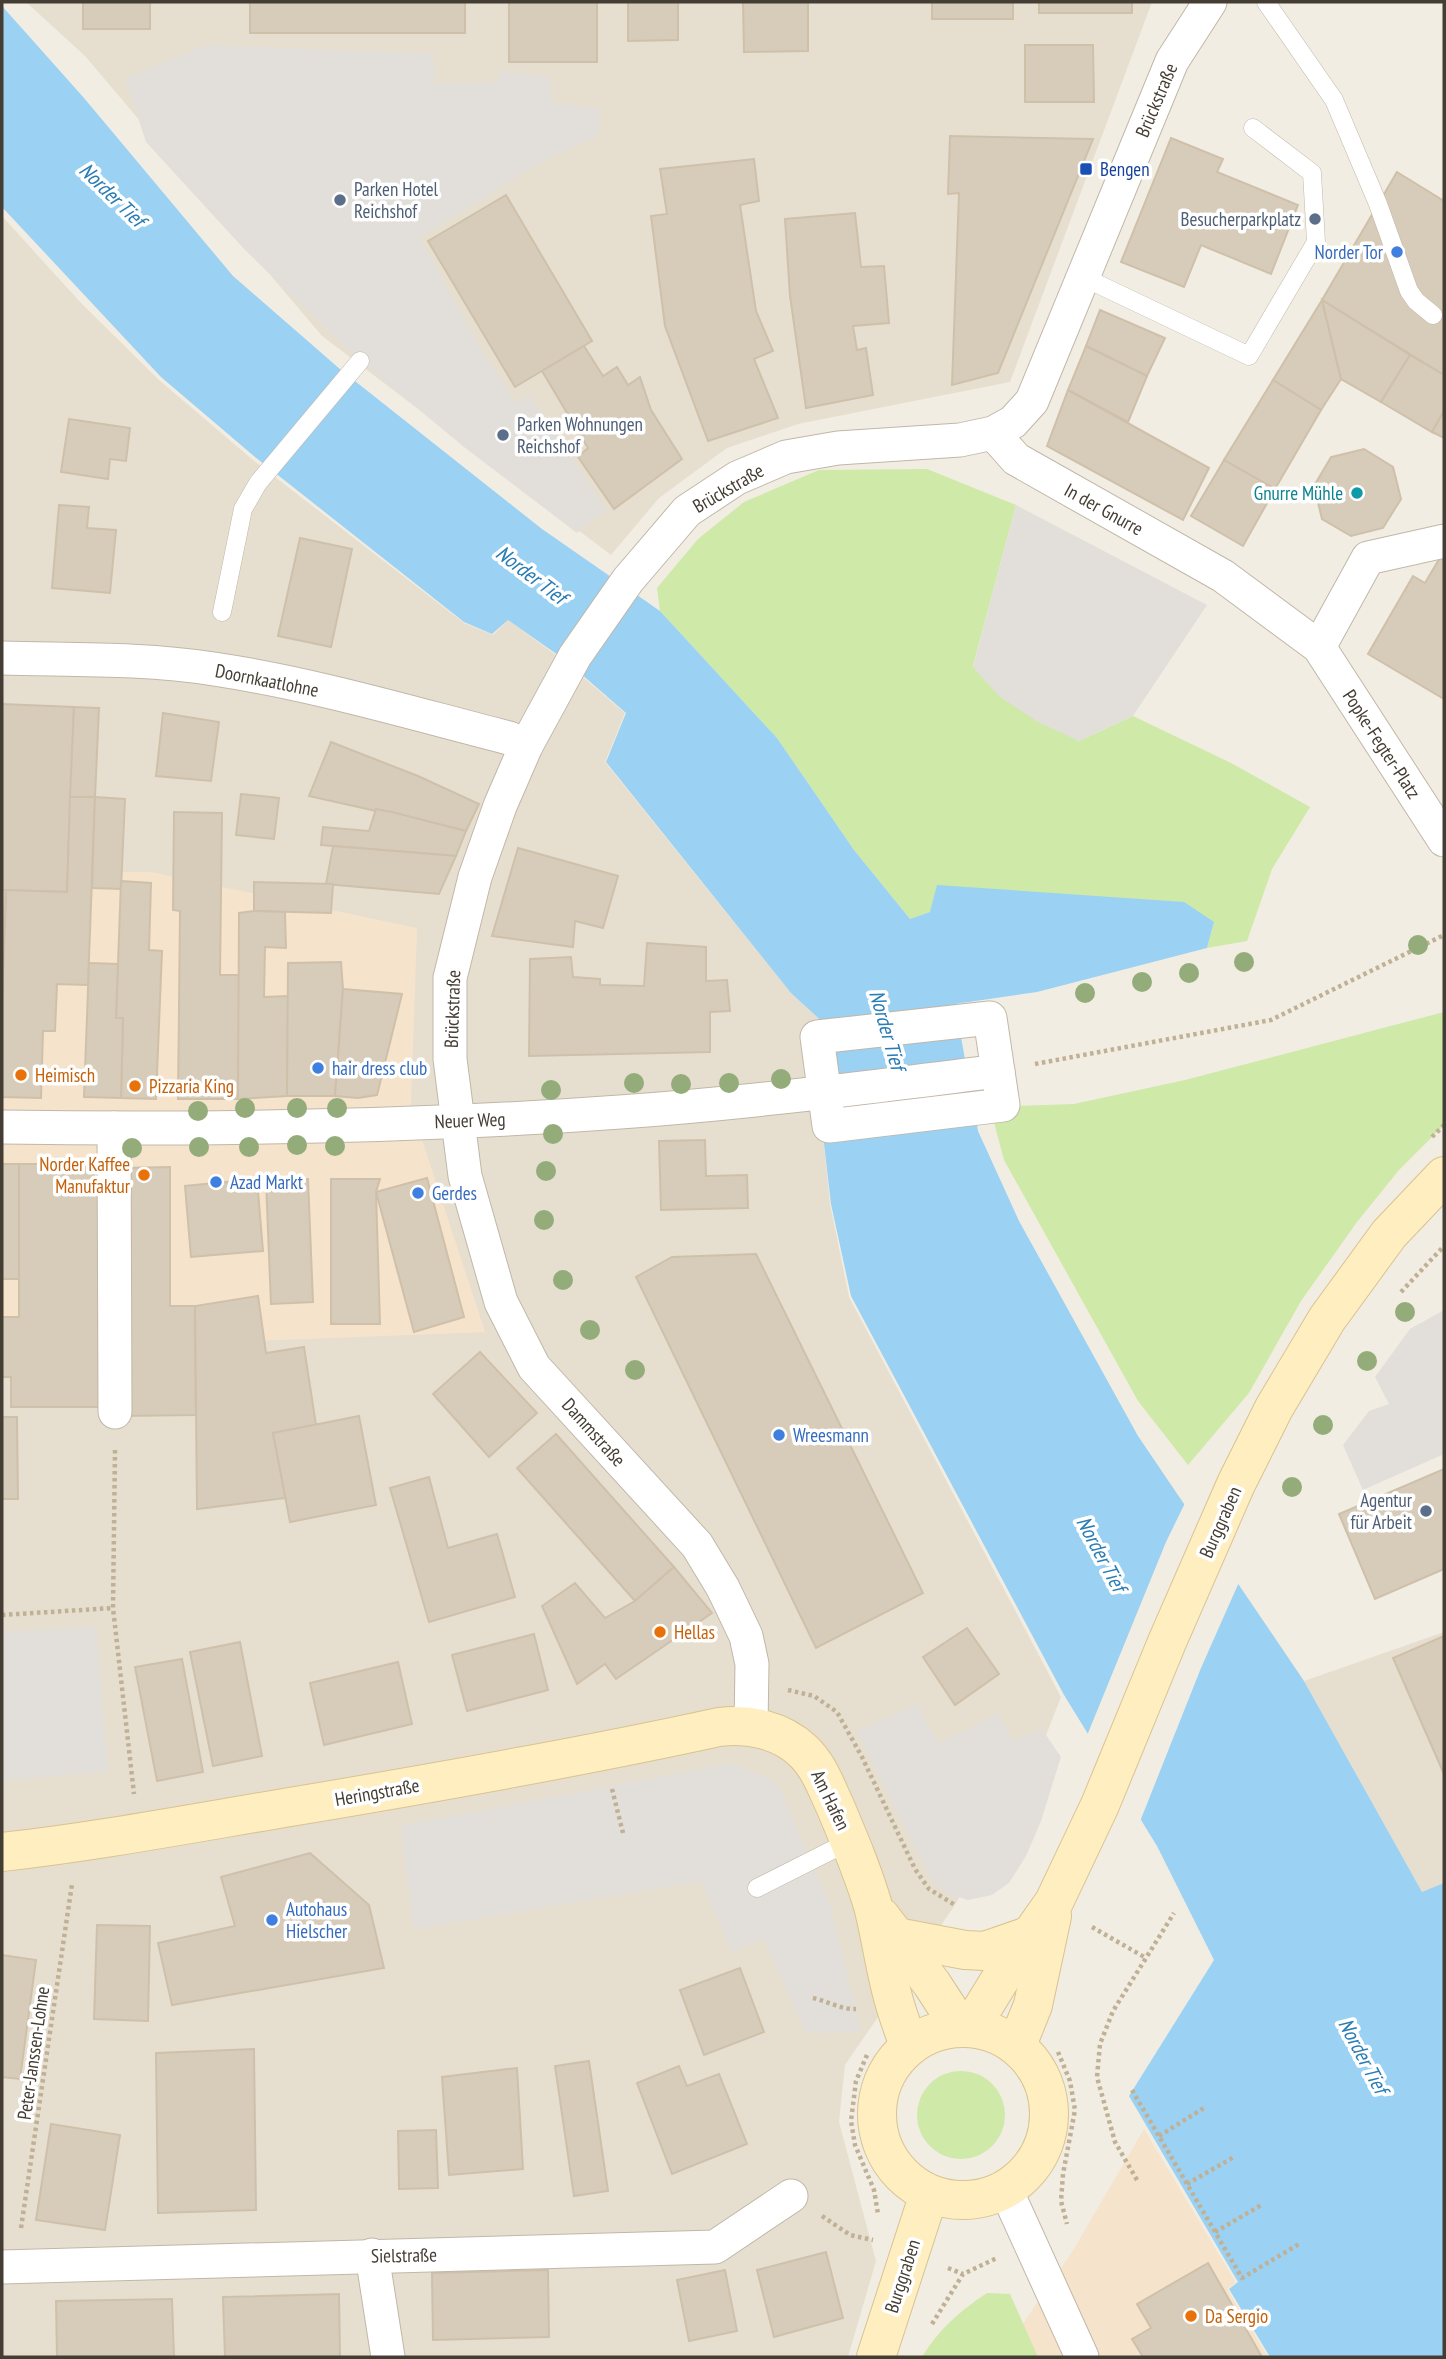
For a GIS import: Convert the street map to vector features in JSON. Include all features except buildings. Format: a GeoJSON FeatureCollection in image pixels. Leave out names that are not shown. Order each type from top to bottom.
{"type":"FeatureCollection","features":[{"type":"Feature","properties":{"kind":"main road","name":"Burggraben"},"geometry":{"type":"LineString","coordinates":[[965,2027],[1054,1902],[1100,1805],[1236,1484],[1274,1408],[1327,1319],[1389,1234],[1444,1176]]}},
{"type":"Feature","properties":{"kind":"main road","name":"Heringstraße"},"geometry":{"type":"LineString","coordinates":[[2,1852],[78,1843],[589,1755],[719,1727],[751,1726]]}},
{"type":"Feature","properties":{"kind":"main road","name":"Am Hafen"},"geometry":{"type":"LineString","coordinates":[[751,1726],[783,1736],[803,1751],[817,1768],[850,1840],[873,1907],[894,2001],[909,2046]]}},
{"type":"Feature","properties":{"kind":"main road","name":"Burggraben"},"geometry":{"type":"LineString","coordinates":[[1017,2045],[1033,2005],[1054,1902]]}},
{"type":"Feature","properties":{"kind":"main road","name":"Am Hafen"},"geometry":{"type":"LineString","coordinates":[[873,1907],[965,2027]]}},
{"type":"Feature","properties":{"kind":"main road"},"geometry":{"type":"LineString","coordinates":[[897,1937],[965,1950],[985,1951],[1031,1935]]}},
{"type":"Feature","properties":{"kind":"main road"},"geometry":{"type":"LineString","coordinates":[[965,2027],[995,2033],[1017,2045],[1040,2071],[1050,2103],[1047,2137],[1032,2167],[1006,2190],[978,2200],[954,2201],[917,2188],[893,2165],[879,2136],[877,2103],[887,2071],[909,2046],[933,2032],[965,2027]]}},
{"type":"Feature","properties":{"kind":"main road","name":"Burggraben"},"geometry":{"type":"LineString","coordinates":[[876,2357],[929,2194]]}},
{"type":"Feature","properties":{"kind":"street","name":"Brückstraße"},"geometry":{"type":"LineString","coordinates":[[458,1121],[450,1059],[450,978],[475,877],[500,806],[526,746],[565,674],[628,580],[687,512],[737,478],[786,457],[838,448],[960,440],[993,433],[1013,422],[1032,401],[1172,61],[1210,2]]}},
{"type":"Feature","properties":{"kind":"street","name":"In der Gnurre"},"geometry":{"type":"LineString","coordinates":[[993,433],[1016,459],[1223,576]]}},
{"type":"Feature","properties":{"kind":"street"},"geometry":{"type":"LineString","coordinates":[[1319,647],[1368,558],[1444,541]]}},
{"type":"Feature","properties":{"kind":"street","name":"Popke-Fegter-Platz"},"geometry":{"type":"LineString","coordinates":[[1223,576],[1319,647],[1444,840]]}},
{"type":"Feature","properties":{"kind":"street","name":"Doornkaatlohne"},"geometry":{"type":"LineString","coordinates":[[2,658],[143,661],[214,669],[316,689],[509,738],[526,746]]}},
{"type":"Feature","properties":{"kind":"street"},"geometry":{"type":"LineString","coordinates":[[825,1093],[817,1037],[990,1018],[998,1071]]}},
{"type":"Feature","properties":{"kind":"street","name":"Neuer Weg"},"geometry":{"type":"LineString","coordinates":[[2,1127],[114,1128],[458,1121],[621,1112],[825,1093],[998,1071]]}},
{"type":"Feature","properties":{"kind":"street","name":"Dammstraße"},"geometry":{"type":"LineString","coordinates":[[458,1121],[465,1176],[501,1301],[534,1367],[696,1545],[723,1588],[746,1636],[752,1664],[751,1726]]}},
{"type":"Feature","properties":{"kind":"street"},"geometry":{"type":"LineString","coordinates":[[114,1128],[115,1412]]}},
{"type":"Feature","properties":{"kind":"street"},"geometry":{"type":"LineString","coordinates":[[1006,2190],[1082,2357]]}},
{"type":"Feature","properties":{"kind":"street","name":"Sielstraße"},"geometry":{"type":"LineString","coordinates":[[9,2267],[715,2247],[791,2196]]}},
{"type":"Feature","properties":{"kind":"street"},"geometry":{"type":"LineString","coordinates":[[372,2255],[388,2357]]}},
{"type":"Feature","properties":{"kind":"lane"},"geometry":{"type":"LineString","coordinates":[[1268,4],[1334,100],[1378,204],[1409,291],[1416,301],[1433,314]]}},
{"type":"Feature","properties":{"kind":"lane"},"geometry":{"type":"LineString","coordinates":[[1083,277],[1249,356],[1317,242],[1312,173],[1253,128]]}},
{"type":"Feature","properties":{"kind":"lane"},"geometry":{"type":"LineString","coordinates":[[222,612],[243,509],[258,484],[360,361]]}},
{"type":"Feature","properties":{"kind":"lane"},"geometry":{"type":"LineString","coordinates":[[758,1888],[850,1840]]}},
{"type":"Feature","properties":{"kind":"path"},"geometry":{"type":"LineString","coordinates":[[998,1071],[1271,1020],[1444,935]]}},
{"type":"Feature","properties":{"kind":"path"},"geometry":{"type":"LineString","coordinates":[[115,1412],[114,1608],[138,1833]]}},
{"type":"Feature","properties":{"kind":"path"},"geometry":{"type":"LineString","coordinates":[[2,1615],[114,1608]]}},
{"type":"Feature","properties":{"kind":"path"},"geometry":{"type":"LineString","coordinates":[[814,1696],[837,1712],[862,1757],[915,1869],[929,1889],[962,1907]]}},
{"type":"Feature","properties":{"kind":"path","name":"Peter-Janssen-Lohne"},"geometry":{"type":"LineString","coordinates":[[9,2267],[78,1843]]}},
{"type":"Feature","properties":{"kind":"path"},"geometry":{"type":"LineString","coordinates":[[1137,2180],[1115,2142],[1097,2077],[1100,2044],[1114,2011],[1174,1913]]}},
{"type":"Feature","properties":{"kind":"path"},"geometry":{"type":"LineString","coordinates":[[1088,1925],[1146,1958]]}},
{"type":"Feature","properties":{"kind":"path"},"geometry":{"type":"LineString","coordinates":[[813,1998],[849,2010],[871,2009],[894,2001]]}},
{"type":"Feature","properties":{"kind":"path"},"geometry":{"type":"LineString","coordinates":[[928,2330],[963,2274],[1067,2226],[1061,2201],[1063,2174],[1075,2110],[1070,2081],[1053,2035],[1055,2015],[1033,2005]]}},
{"type":"Feature","properties":{"kind":"path"},"geometry":{"type":"LineString","coordinates":[[870,2048],[856,2081],[850,2121],[855,2145],[874,2190],[879,2219]]}},
{"type":"Feature","properties":{"kind":"path"},"geometry":{"type":"LineString","coordinates":[[1132,2090],[1242,2278],[1299,2244]]}},
{"type":"Feature","properties":{"kind":"path"},"geometry":{"type":"LineString","coordinates":[[1159,2136],[1204,2108]]}},
{"type":"Feature","properties":{"kind":"path"},"geometry":{"type":"LineString","coordinates":[[1187,2184],[1234,2157]]}},
{"type":"Feature","properties":{"kind":"path"},"geometry":{"type":"LineString","coordinates":[[791,2196],[850,2235],[875,2241],[877,2230]]}},
{"type":"Feature","properties":{"kind":"path"},"geometry":{"type":"LineString","coordinates":[[1215,2232],[1263,2204]]}},
{"type":"Feature","properties":{"kind":"shaded area"},"geometry":{"type":"Polygon","coordinates":[[[26,2],[1152,2],[1010,382],[798,424],[727,448],[659,498],[611,555],[322,336],[85,56],[26,2]]]}},
{"type":"Feature","properties":{"kind":"shaded area","name":"Parken Hotel Reichshof"},"geometry":{"type":"Polygon","coordinates":[[[207,45],[433,54],[435,84],[499,82],[499,71],[550,77],[551,102],[601,110],[598,136],[543,161],[419,238],[484,355],[516,404],[529,394],[606,509],[577,533],[464,447],[360,361],[245,250],[146,142],[125,78],[207,45]]]}},
{"type":"Feature","properties":{"kind":"shaded area"},"geometry":{"type":"Polygon","coordinates":[[[2,216],[81,303],[159,380],[253,460],[464,623],[493,635],[508,620],[564,661],[625,713],[605,762],[791,993],[827,1026],[823,1135],[830,1204],[849,1297],[1061,1697],[1041,1748],[955,1905],[845,2065],[839,2122],[876,2261],[848,2357],[2,2357],[2,216]]]}},
{"type":"Feature","properties":{"kind":"shaded area"},"geometry":{"type":"Polygon","coordinates":[[[1016,505],[1207,605],[1133,716],[1079,741],[1038,722],[1000,697],[973,667],[1016,505]]]}},
{"type":"Feature","properties":{"kind":"shaded area"},"geometry":{"type":"Polygon","coordinates":[[[151,872],[417,928],[411,1106],[485,1332],[2,1351],[2,873],[151,872]]]}},
{"type":"Feature","properties":{"kind":"shaded area"},"geometry":{"type":"Polygon","coordinates":[[[1444,1310],[1444,1454],[1363,1490],[1343,1445],[1369,1411],[1389,1404],[1375,1377],[1410,1329],[1444,1310]]]}},
{"type":"Feature","properties":{"kind":"shaded area"},"geometry":{"type":"Polygon","coordinates":[[[96,1627],[108,1772],[2,1780],[2,1632],[96,1627]]]}},
{"type":"Feature","properties":{"kind":"shaded area"},"geometry":{"type":"Polygon","coordinates":[[[1444,1632],[1444,1883],[1422,1893],[1304,1681],[1444,1632]]]}},
{"type":"Feature","properties":{"kind":"shaded area"},"geometry":{"type":"Polygon","coordinates":[[[917,1704],[939,1744],[998,1713],[1012,1741],[1042,1729],[1061,1757],[1041,1821],[1026,1856],[1009,1883],[992,1895],[968,1900],[949,1894],[933,1882],[857,1731],[917,1704]]]}},
{"type":"Feature","properties":{"kind":"shaded area"},"geometry":{"type":"Polygon","coordinates":[[[733,1763],[777,1783],[831,1908],[861,2032],[806,2033],[763,1938],[733,1952],[700,1881],[414,1929],[401,1826],[733,1763]]]}},
{"type":"Feature","properties":{"kind":"shaded area"},"geometry":{"type":"Polygon","coordinates":[[[1144,2129],[1236,2283],[1227,2289],[1268,2357],[1000,2357],[1072,2252],[1144,2129]]]}},
{"type":"Feature","properties":{"kind":"green space"},"geometry":{"type":"Polygon","coordinates":[[[927,469],[1016,505],[973,666],[1079,741],[1133,716],[1231,763],[1310,807],[1272,869],[1247,941],[1207,948],[1214,922],[930,912],[910,919],[854,850],[777,738],[660,611],[657,588],[698,539],[744,502],[819,470],[927,469]]]}},
{"type":"Feature","properties":{"kind":"green space"},"geometry":{"type":"Polygon","coordinates":[[[1444,1012],[1444,1125],[1399,1170],[1357,1222],[1301,1301],[1249,1393],[1188,1465],[1138,1401],[1004,1160],[990,1107],[1074,1104],[1185,1080],[1444,1012]]]}},
{"type":"Feature","properties":{"kind":"green space"},"geometry":{"type":"Polygon","coordinates":[[[961,2071],[986,2078],[998,2090],[1005,2115],[998,2140],[986,2152],[961,2159],[936,2152],[924,2140],[917,2115],[924,2090],[936,2078],[961,2071]]]}},
{"type":"Feature","properties":{"kind":"green space"},"geometry":{"type":"Polygon","coordinates":[[[987,2293],[1010,2294],[1038,2357],[922,2357],[951,2321],[987,2293]]]}},
{"type":"Feature","properties":{"kind":"water","name":"Norder Tief"},"geometry":{"type":"Polygon","coordinates":[[[2,6],[84,98],[233,276],[341,370],[542,529],[660,611],[777,738],[854,850],[910,919],[930,912],[937,885],[1184,902],[1214,922],[1207,948],[1037,992],[955,1004],[978,1131],[1019,1221],[1138,1436],[1304,1681],[1422,1892],[1444,1883],[1444,2357],[1270,2357],[1229,2289],[1238,2282],[1129,2096],[1214,1960],[1157,1846],[1064,1695],[851,1296],[831,1204],[823,1135],[827,1026],[791,993],[606,762],[626,713],[565,660],[508,620],[492,634],[464,622],[255,457],[161,377],[2,207],[2,6]]]}},
{"type":"Feature","properties":{"kind":"pier"},"geometry":{"type":"Polygon","coordinates":[[[1186,1501],[1240,1580],[1201,1668],[1139,1824],[1086,1738],[1166,1542],[1186,1501]]]}},
{"type":"Feature","properties":{"kind":"place","name":"Bengen"},"geometry":{"type":"Point","coordinates":[1086,169]}},
{"type":"Feature","properties":{"kind":"place","name":"Parken Hotel Reichshof"},"geometry":{"type":"Point","coordinates":[340,200]}},
{"type":"Feature","properties":{"kind":"place","name":"Besucherparkplatz"},"geometry":{"type":"Point","coordinates":[1315,219]}},
{"type":"Feature","properties":{"kind":"place","name":"Norder Tor"},"geometry":{"type":"Point","coordinates":[1397,252]}},
{"type":"Feature","properties":{"kind":"place","name":"Parken Wohnungen Reichshof"},"geometry":{"type":"Point","coordinates":[503,435]}},
{"type":"Feature","properties":{"kind":"place","name":"Gnurre Mühle"},"geometry":{"type":"Point","coordinates":[1357,493]}},
{"type":"Feature","properties":{"kind":"place","name":"hair dress club"},"geometry":{"type":"Point","coordinates":[318,1068]}},
{"type":"Feature","properties":{"kind":"place","name":"Heimisch"},"geometry":{"type":"Point","coordinates":[21,1075]}},
{"type":"Feature","properties":{"kind":"place","name":"Pizzaria King"},"geometry":{"type":"Point","coordinates":[135,1086]}},
{"type":"Feature","properties":{"kind":"place","name":"Norder Kaffee Manufaktur"},"geometry":{"type":"Point","coordinates":[144,1175]}},
{"type":"Feature","properties":{"kind":"place","name":"Azad Markt"},"geometry":{"type":"Point","coordinates":[216,1182]}},
{"type":"Feature","properties":{"kind":"place","name":"Gerdes"},"geometry":{"type":"Point","coordinates":[418,1193]}},
{"type":"Feature","properties":{"kind":"place","name":"Wreesmann"},"geometry":{"type":"Point","coordinates":[779,1435]}},
{"type":"Feature","properties":{"kind":"place","name":"Agentur für Arbeit"},"geometry":{"type":"Point","coordinates":[1426,1511]}},
{"type":"Feature","properties":{"kind":"place","name":"Hellas"},"geometry":{"type":"Point","coordinates":[660,1632]}},
{"type":"Feature","properties":{"kind":"place","name":"Autohaus Hielscher"},"geometry":{"type":"Point","coordinates":[272,1920]}},
{"type":"Feature","properties":{"kind":"place","name":"Da Sergio"},"geometry":{"type":"Point","coordinates":[1191,2316]}}]}
